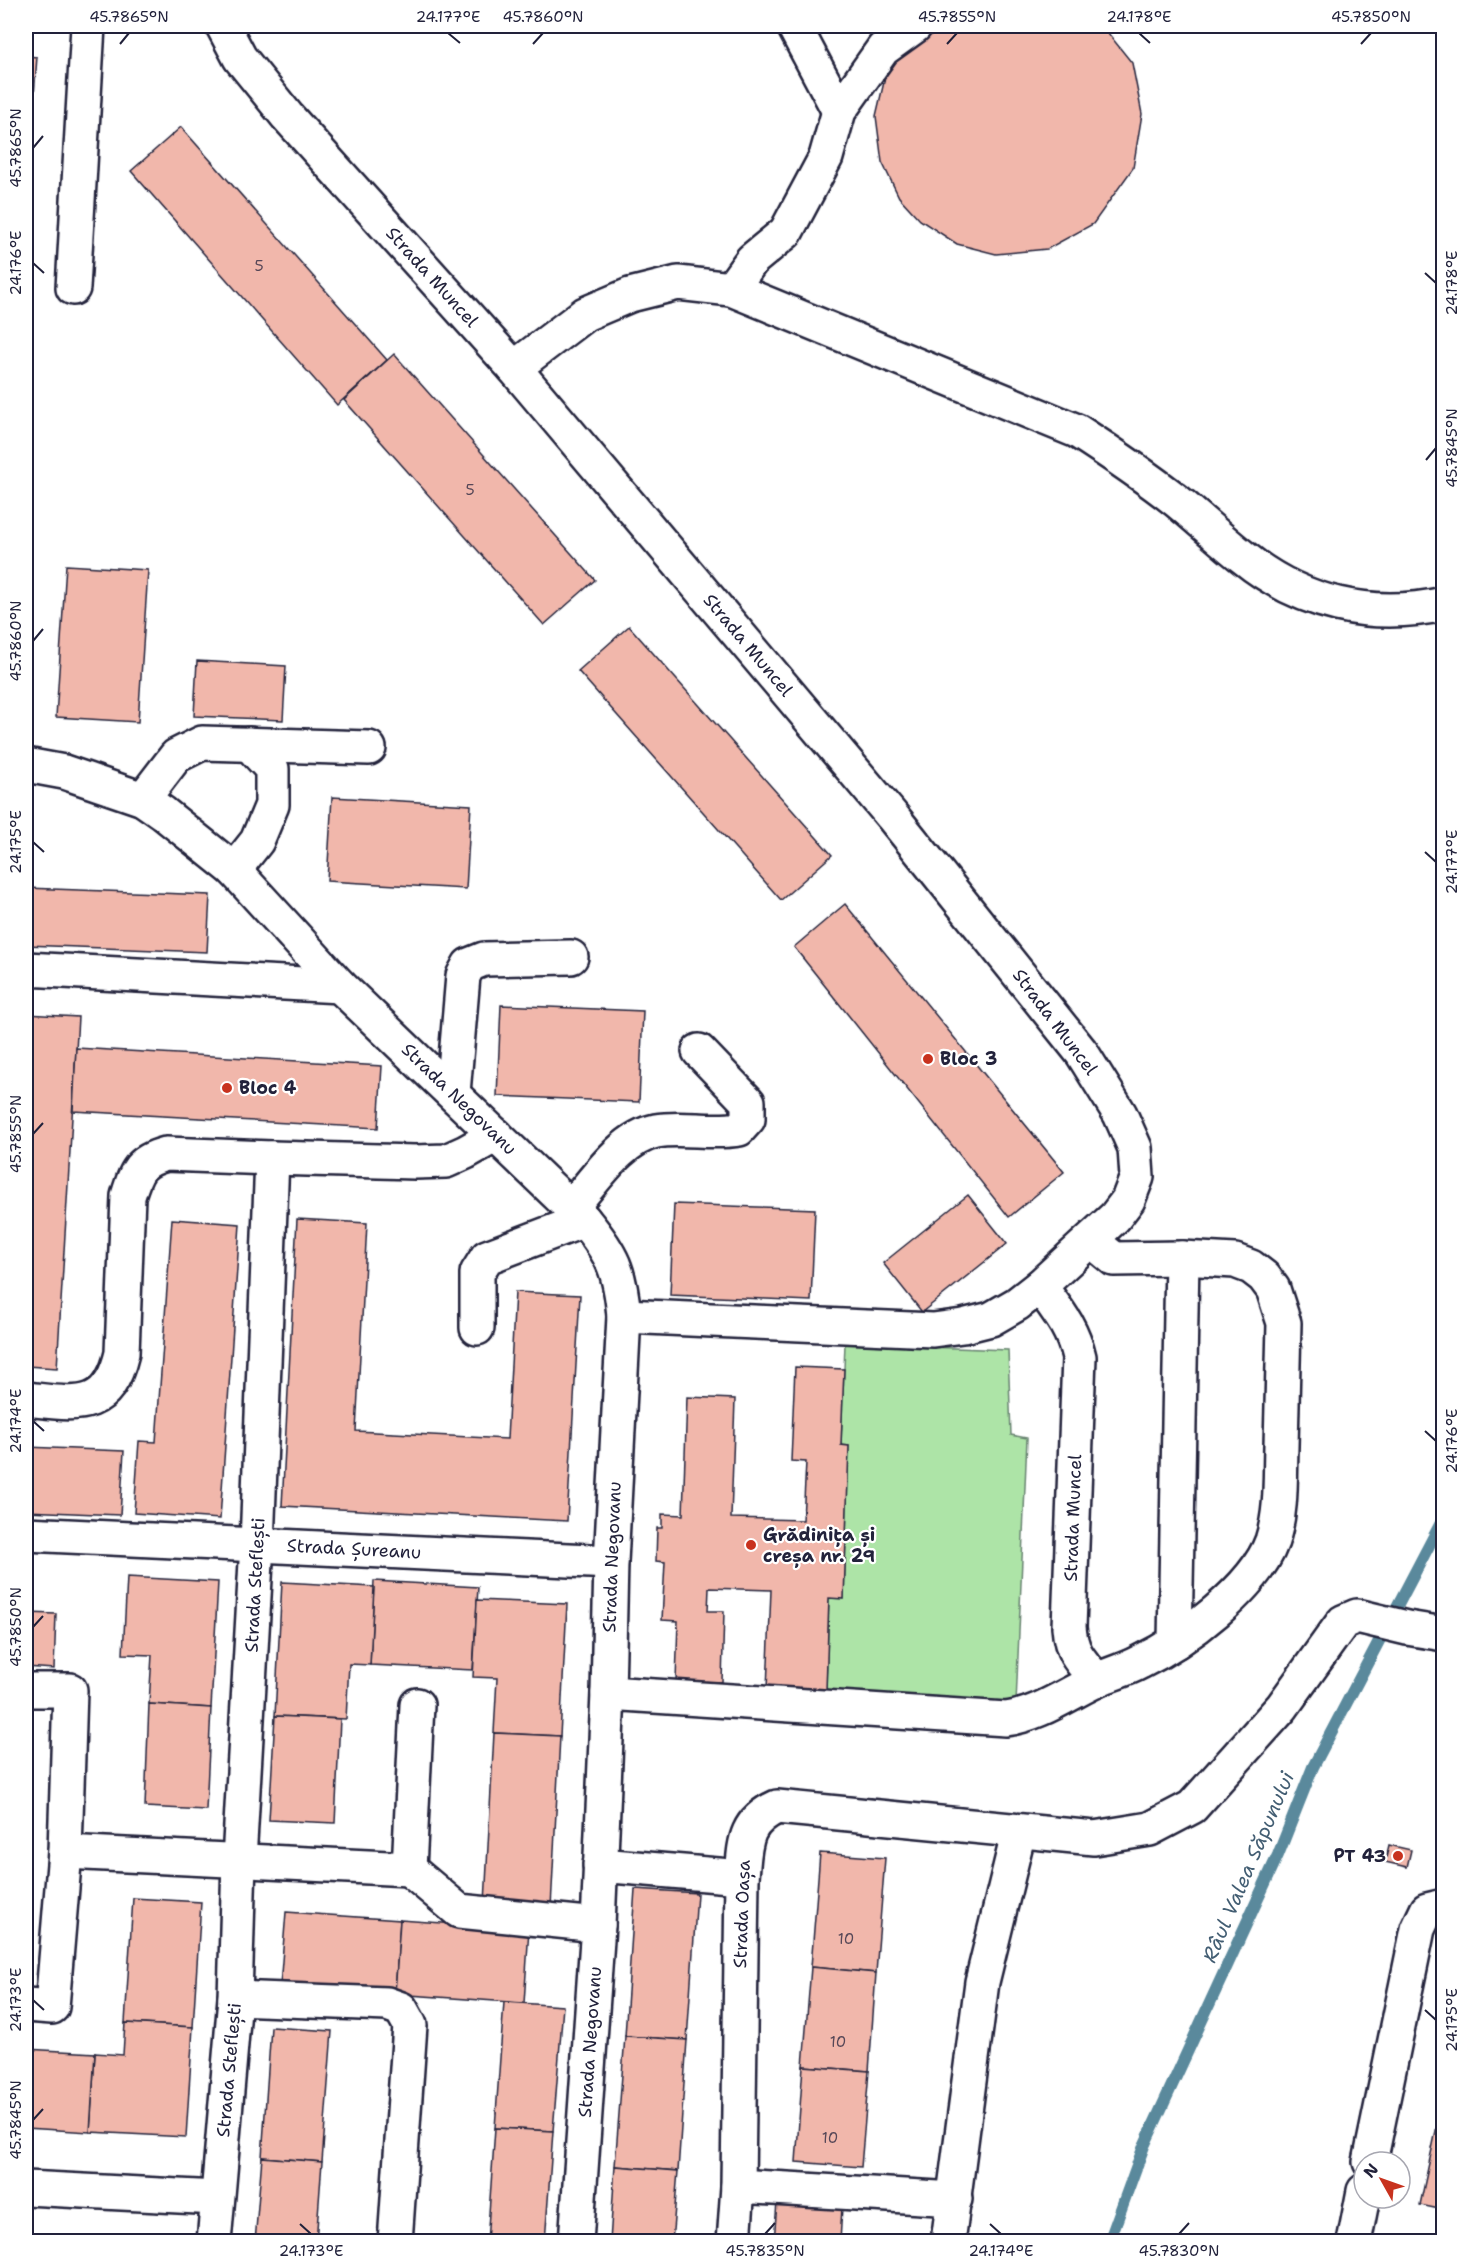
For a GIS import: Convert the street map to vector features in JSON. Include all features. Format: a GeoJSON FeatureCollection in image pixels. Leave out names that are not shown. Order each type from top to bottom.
{"type":"FeatureCollection","features":[{"type":"Feature","properties":{"kind":"street"},"geometry":{"type":"LineString","coordinates":[[73,288],[88,26]]}},
{"type":"Feature","properties":{"kind":"street","name":"Strada Muncel"},"geometry":{"type":"LineString","coordinates":[[223,26],[240,58],[287,116],[514,368],[892,816],[1082,1053],[1120,1114],[1135,1148],[1137,1177],[1128,1200],[1091,1240],[1040,1286],[1017,1304],[991,1319],[933,1330],[624,1316]]}},
{"type":"Feature","properties":{"kind":"street"},"geometry":{"type":"LineString","coordinates":[[794,26],[839,111]]}},
{"type":"Feature","properties":{"kind":"street"},"geometry":{"type":"LineString","coordinates":[[731,289],[752,260],[786,232],[826,157],[839,111],[883,49],[915,26]]}},
{"type":"Feature","properties":{"kind":"street"},"geometry":{"type":"LineString","coordinates":[[514,368],[585,314],[630,295],[678,283],[731,289],[1077,431],[1117,456],[1177,501],[1245,559],[1298,592],[1359,610],[1393,612],[1443,604]]}},
{"type":"Feature","properties":{"kind":"street"},"geometry":{"type":"LineString","coordinates":[[143,799],[176,756],[202,743],[369,748]]}},
{"type":"Feature","properties":{"kind":"street"},"geometry":{"type":"LineString","coordinates":[[234,870],[257,841],[272,805],[272,769],[249,744]]}},
{"type":"Feature","properties":{"kind":"street","name":"Strada Negovanu"},"geometry":{"type":"LineString","coordinates":[[26,765],[64,772],[143,799],[234,870],[340,986],[578,1214],[603,1243],[615,1263],[622,1288],[624,1316],[611,1562],[598,1925],[576,2241]]}},
{"type":"Feature","properties":{"kind":"street"},"geometry":{"type":"LineString","coordinates":[[453,1093],[464,976],[469,965],[484,958],[571,957]]}},
{"type":"Feature","properties":{"kind":"street"},"geometry":{"type":"LineString","coordinates":[[26,969],[340,986]]}},
{"type":"Feature","properties":{"kind":"street"},"geometry":{"type":"LineString","coordinates":[[477,1328],[477,1273],[487,1257],[578,1214],[623,1148],[639,1136],[657,1131],[720,1132],[739,1129],[747,1119],[748,1102],[699,1052]]}},
{"type":"Feature","properties":{"kind":"street"},"geometry":{"type":"LineString","coordinates":[[26,1399],[73,1404],[92,1399],[106,1390],[117,1374],[122,1353],[128,1196],[135,1174],[151,1158],[166,1154],[446,1161],[496,1135]]}},
{"type":"Feature","properties":{"kind":"street","name":"Strada Steflești"},"geometry":{"type":"LineString","coordinates":[[214,2241],[235,1998],[257,1544],[272,1158]]}},
{"type":"Feature","properties":{"kind":"street"},"geometry":{"type":"LineString","coordinates":[[608,1693],[1006,1719],[1036,1712],[1097,1680],[1140,1663],[1175,1642],[1224,1604],[1252,1575],[1271,1542],[1280,1504],[1284,1323],[1273,1289],[1264,1277],[1251,1267],[1235,1261],[1182,1258],[1114,1259],[1091,1240]]}},
{"type":"Feature","properties":{"kind":"street"},"geometry":{"type":"LineString","coordinates":[[1175,1642],[1182,1258]]}},
{"type":"Feature","properties":{"kind":"street","name":"Strada Muncel"},"geometry":{"type":"LineString","coordinates":[[1040,1286],[1067,1322],[1079,1357],[1069,1627],[1070,1644],[1079,1660],[1097,1680]]}},
{"type":"Feature","properties":{"kind":"street","name":"Strada Șureanu"},"geometry":{"type":"LineString","coordinates":[[26,1534],[611,1562]]}},
{"type":"Feature","properties":{"kind":"street","name":"Strada Oașa"},"geometry":{"type":"LineString","coordinates":[[734,2241],[738,2186],[741,1878],[745,1838],[754,1822],[777,1807],[1094,1838],[1150,1829],[1192,1807],[1282,1707],[1343,1622],[1357,1616],[1443,1634]]}},
{"type":"Feature","properties":{"kind":"street"},"geometry":{"type":"LineString","coordinates":[[26,1690],[70,1690],[65,1852],[39,2006]]}},
{"type":"Feature","properties":{"kind":"street"},"geometry":{"type":"LineString","coordinates":[[409,1869],[417,1705]]}},
{"type":"Feature","properties":{"kind":"street"},"geometry":{"type":"LineString","coordinates":[[948,2241],[982,1982],[1019,1831]]}},
{"type":"Feature","properties":{"kind":"street"},"geometry":{"type":"LineString","coordinates":[[65,1852],[409,1869],[459,1911],[598,1925]]}},
{"type":"Feature","properties":{"kind":"street"},"geometry":{"type":"LineString","coordinates":[[600,1865],[741,1878]]}},
{"type":"Feature","properties":{"kind":"street"},"geometry":{"type":"LineString","coordinates":[[1372,2150],[1418,1929],[1427,1910],[1443,1906]]}},
{"type":"Feature","properties":{"kind":"street"},"geometry":{"type":"LineString","coordinates":[[235,1998],[387,2004],[401,2009],[410,2025],[395,2241]]}},
{"type":"Feature","properties":{"kind":"street"},"geometry":{"type":"LineString","coordinates":[[738,2186],[955,2199]]}},
{"type":"Feature","properties":{"kind":"street"},"geometry":{"type":"LineString","coordinates":[[26,2188],[217,2198]]}},
{"type":"Feature","properties":{"kind":"street"},"geometry":{"type":"LineString","coordinates":[[1354,2241],[1360,2210]]}},
{"type":"Feature","properties":{"kind":"green space"},"geometry":{"type":"Polygon","coordinates":[[[845,1344],[1008,1350],[1011,1435],[1027,1438],[1016,1704],[826,1691],[829,1598],[844,1599],[849,1446],[841,1445],[845,1344]]]}},
{"type":"Feature","properties":{"kind":"building"},"geometry":{"type":"Polygon","coordinates":[[[917,26],[1101,26],[1104,28],[1132,63],[1142,114],[1133,168],[1093,224],[1047,249],[996,254],[957,244],[920,220],[899,197],[882,162],[876,116],[887,69],[917,26]]]}},
{"type":"Feature","properties":{"kind":"building"},"geometry":{"type":"Polygon","coordinates":[[[26,56],[37,57],[26,201],[26,56]]]}},
{"type":"Feature","properties":{"kind":"building"},"geometry":{"type":"Polygon","coordinates":[[[181,127],[387,360],[337,405],[131,171],[181,127]]]}},
{"type":"Feature","properties":{"kind":"building"},"geometry":{"type":"Polygon","coordinates":[[[394,354],[595,580],[544,625],[344,400],[394,354]]]}},
{"type":"Feature","properties":{"kind":"building"},"geometry":{"type":"Polygon","coordinates":[[[66,565],[148,570],[138,722],[56,717],[66,565]]]}},
{"type":"Feature","properties":{"kind":"building"},"geometry":{"type":"Polygon","coordinates":[[[629,626],[832,855],[781,900],[578,671],[629,626]]]}},
{"type":"Feature","properties":{"kind":"building"},"geometry":{"type":"Polygon","coordinates":[[[197,661],[286,666],[283,720],[194,716],[197,661]]]}},
{"type":"Feature","properties":{"kind":"building"},"geometry":{"type":"Polygon","coordinates":[[[332,797],[471,805],[466,889],[327,881],[332,797]]]}},
{"type":"Feature","properties":{"kind":"building"},"geometry":{"type":"Polygon","coordinates":[[[26,888],[210,895],[207,952],[26,945],[26,888]]]}},
{"type":"Feature","properties":{"kind":"building","name":"Bloc 3"},"geometry":{"type":"Polygon","coordinates":[[[845,904],[1064,1172],[1009,1217],[794,947],[845,904]]]}},
{"type":"Feature","properties":{"kind":"building"},"geometry":{"type":"Polygon","coordinates":[[[501,1005],[643,1011],[639,1102],[497,1096],[501,1005]]]}},
{"type":"Feature","properties":{"kind":"building"},"geometry":{"type":"Polygon","coordinates":[[[26,1014],[78,1017],[57,1368],[26,1366],[26,1014]]]}},
{"type":"Feature","properties":{"kind":"building","name":"Bloc 4"},"geometry":{"type":"Polygon","coordinates":[[[76,1048],[382,1066],[378,1128],[73,1111],[76,1048]]]}},
{"type":"Feature","properties":{"kind":"building"},"geometry":{"type":"Polygon","coordinates":[[[968,1195],[1007,1244],[922,1312],[883,1263],[968,1195]]]}},
{"type":"Feature","properties":{"kind":"building"},"geometry":{"type":"Polygon","coordinates":[[[674,1204],[815,1209],[811,1301],[670,1295],[674,1204]]]}},
{"type":"Feature","properties":{"kind":"building"},"geometry":{"type":"Polygon","coordinates":[[[172,1219],[240,1224],[220,1519],[134,1513],[139,1441],[156,1442],[172,1219]]]}},
{"type":"Feature","properties":{"kind":"building"},"geometry":{"type":"Polygon","coordinates":[[[297,1219],[367,1223],[356,1431],[507,1439],[515,1292],[580,1295],[567,1521],[282,1506],[297,1219]]]}},
{"type":"Feature","properties":{"kind":"building","name":"Grădinița și creșa nr. 29"},"geometry":{"type":"Polygon","coordinates":[[[795,1367],[844,1369],[841,1445],[849,1446],[844,1599],[829,1598],[826,1691],[767,1689],[771,1590],[709,1588],[708,1611],[724,1611],[722,1682],[676,1681],[678,1621],[662,1620],[665,1562],[656,1561],[657,1528],[662,1528],[662,1514],[683,1515],[687,1397],[735,1399],[731,1518],[803,1520],[806,1462],[791,1461],[795,1367]]]}},
{"type":"Feature","properties":{"kind":"building"},"geometry":{"type":"Polygon","coordinates":[[[26,1447],[124,1451],[120,1515],[26,1511],[26,1447]]]}},
{"type":"Feature","properties":{"kind":"building"},"geometry":{"type":"Polygon","coordinates":[[[127,1577],[218,1582],[211,1708],[149,1704],[152,1655],[123,1654],[127,1577]]]}},
{"type":"Feature","properties":{"kind":"building"},"geometry":{"type":"Polygon","coordinates":[[[374,1581],[478,1587],[473,1670],[370,1665],[374,1581]]]}},
{"type":"Feature","properties":{"kind":"building"},"geometry":{"type":"Polygon","coordinates":[[[282,1582],[374,1587],[370,1665],[349,1664],[346,1719],[275,1716],[282,1582]]]}},
{"type":"Feature","properties":{"kind":"building"},"geometry":{"type":"Polygon","coordinates":[[[477,1600],[567,1604],[560,1736],[494,1733],[497,1678],[473,1677],[477,1600]]]}},
{"type":"Feature","properties":{"kind":"building"},"geometry":{"type":"Polygon","coordinates":[[[26,1613],[56,1614],[54,1669],[26,1667],[26,1613]]]}},
{"type":"Feature","properties":{"kind":"building"},"geometry":{"type":"Polygon","coordinates":[[[149,1704],[211,1708],[206,1810],[145,1807],[149,1704]]]}},
{"type":"Feature","properties":{"kind":"building"},"geometry":{"type":"Polygon","coordinates":[[[275,1716],[340,1719],[335,1823],[269,1820],[275,1716]]]}},
{"type":"Feature","properties":{"kind":"building"},"geometry":{"type":"Polygon","coordinates":[[[494,1733],[560,1736],[551,1907],[485,1903],[494,1733]]]}},
{"type":"Feature","properties":{"kind":"building","name":"PT 43"},"geometry":{"type":"Polygon","coordinates":[[[1389,1845],[1411,1850],[1407,1867],[1385,1862],[1389,1845]]]}},
{"type":"Feature","properties":{"kind":"building"},"geometry":{"type":"Polygon","coordinates":[[[820,1853],[885,1858],[876,1973],[811,1967],[820,1853]]]}},
{"type":"Feature","properties":{"kind":"building"},"geometry":{"type":"Polygon","coordinates":[[[635,1889],[697,1893],[687,2040],[625,2036],[635,1889]]]}},
{"type":"Feature","properties":{"kind":"building"},"geometry":{"type":"Polygon","coordinates":[[[133,1898],[201,1902],[193,2027],[125,2023],[133,1898]]]}},
{"type":"Feature","properties":{"kind":"building"},"geometry":{"type":"Polygon","coordinates":[[[286,1912],[400,1920],[395,1994],[280,1986],[286,1912]]]}},
{"type":"Feature","properties":{"kind":"building"},"geometry":{"type":"Polygon","coordinates":[[[400,1920],[529,1929],[524,2003],[395,1994],[400,1920]]]}},
{"type":"Feature","properties":{"kind":"building"},"geometry":{"type":"Polygon","coordinates":[[[811,1967],[876,1973],[869,2071],[803,2066],[811,1967]]]}},
{"type":"Feature","properties":{"kind":"building"},"geometry":{"type":"Polygon","coordinates":[[[504,2002],[563,2006],[553,2131],[495,2128],[504,2002]]]}},
{"type":"Feature","properties":{"kind":"building"},"geometry":{"type":"Polygon","coordinates":[[[125,2023],[193,2027],[186,2137],[90,2132],[95,2053],[123,2055],[125,2023]]]}},
{"type":"Feature","properties":{"kind":"building"},"geometry":{"type":"Polygon","coordinates":[[[271,2027],[332,2031],[322,2162],[262,2157],[271,2027]]]}},
{"type":"Feature","properties":{"kind":"building"},"geometry":{"type":"Polygon","coordinates":[[[625,2036],[687,2040],[678,2171],[615,2166],[625,2036]]]}},
{"type":"Feature","properties":{"kind":"building"},"geometry":{"type":"Polygon","coordinates":[[[26,2049],[95,2053],[90,2132],[26,2128],[26,2049]]]}},
{"type":"Feature","properties":{"kind":"building"},"geometry":{"type":"Polygon","coordinates":[[[803,2066],[869,2071],[861,2167],[796,2162],[803,2066]]]}},
{"type":"Feature","properties":{"kind":"building"},"geometry":{"type":"Polygon","coordinates":[[[1440,2112],[1444,2113],[1444,2210],[1420,2205],[1440,2112]]]}},
{"type":"Feature","properties":{"kind":"building"},"geometry":{"type":"Polygon","coordinates":[[[495,2128],[553,2131],[545,2242],[487,2242],[495,2128]]]}},
{"type":"Feature","properties":{"kind":"building"},"geometry":{"type":"Polygon","coordinates":[[[262,2157],[322,2162],[316,2242],[255,2242],[262,2157]]]}},
{"type":"Feature","properties":{"kind":"building"},"geometry":{"type":"Polygon","coordinates":[[[615,2166],[678,2171],[672,2242],[610,2242],[615,2166]]]}},
{"type":"Feature","properties":{"kind":"building"},"geometry":{"type":"Polygon","coordinates":[[[777,2202],[842,2207],[840,2242],[774,2242],[777,2202]]]}},
{"type":"Feature","properties":{"kind":"waterway","name":"Râul Valea Săpunului"},"geometry":{"type":"LineString","coordinates":[[1109,2242],[1144,2146],[1278,1855],[1313,1767],[1444,1517]]}},
{"type":"Feature","properties":{"kind":"place","name":"Bloc 3"},"geometry":{"type":"Point","coordinates":[928,1059]}},
{"type":"Feature","properties":{"kind":"place","name":"Bloc 4"},"geometry":{"type":"Point","coordinates":[227,1088]}},
{"type":"Feature","properties":{"kind":"place","name":"Grădinița și creșa nr. 29"},"geometry":{"type":"Point","coordinates":[751,1545]}},
{"type":"Feature","properties":{"kind":"place","name":"PT 43"},"geometry":{"type":"Point","coordinates":[1398,1856]}}]}
